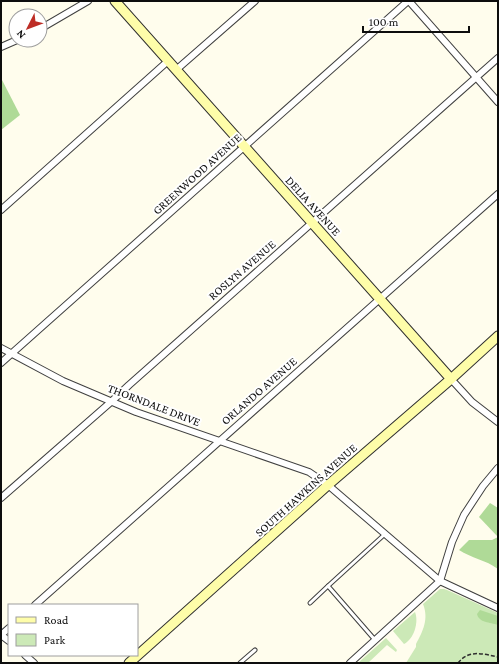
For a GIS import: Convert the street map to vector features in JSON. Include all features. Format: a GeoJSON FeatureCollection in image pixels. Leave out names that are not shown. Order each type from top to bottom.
{"type":"FeatureCollection","features":[{"type":"Feature","properties":{"kind":"street"},"geometry":{"type":"LineString","coordinates":[[48,24],[88,1]]}},
{"type":"Feature","properties":{"kind":"street","name":"DELIA AVENUE"},"geometry":{"type":"LineString","coordinates":[[115,1],[450,379],[472,402],[498,422]]}},
{"type":"Feature","properties":{"kind":"street"},"geometry":{"type":"LineString","coordinates":[[176,70],[255,1]]}},
{"type":"Feature","properties":{"kind":"street"},"geometry":{"type":"LineString","coordinates":[[409,1],[498,102]]}},
{"type":"Feature","properties":{"kind":"street","name":"GREENWOOD AVENUE"},"geometry":{"type":"LineString","coordinates":[[1,363],[409,1]]}},
{"type":"Feature","properties":{"kind":"street","name":"ROSLYN AVENUE"},"geometry":{"type":"LineString","coordinates":[[1,498],[498,58]]}},
{"type":"Feature","properties":{"kind":"street"},"geometry":{"type":"LineString","coordinates":[[1,210],[168,61]]}},
{"type":"Feature","properties":{"kind":"street","name":"ORLANDO AVENUE"},"geometry":{"type":"LineString","coordinates":[[36,604],[498,194]]}},
{"type":"Feature","properties":{"kind":"street","name":"SOUTH HAWKINS AVENUE"},"geometry":{"type":"LineString","coordinates":[[138,655],[328,485],[498,336]]}},
{"type":"Feature","properties":{"kind":"street","name":"THORNDALE DRIVE"},"geometry":{"type":"LineString","coordinates":[[1,348],[63,381],[136,412],[309,472],[328,485],[440,581],[498,608]]}},
{"type":"Feature","properties":{"kind":"street"},"geometry":{"type":"LineString","coordinates":[[350,663],[440,581],[452,542],[464,515],[483,486],[498,468]]}},
{"type":"Feature","properties":{"kind":"street"},"geometry":{"type":"LineString","coordinates":[[26,656],[34,663]]}},
{"type":"Feature","properties":{"kind":"street","name":"SOUTH HAWKINS AVENUE"},"geometry":{"type":"LineString","coordinates":[[129,663],[137,656]]}},
{"type":"Feature","properties":{"kind":"lane"},"geometry":{"type":"LineString","coordinates":[[310,603],[385,534]]}},
{"type":"Feature","properties":{"kind":"lane"},"geometry":{"type":"LineString","coordinates":[[328,586],[375,640]]}},
{"type":"Feature","properties":{"kind":"lane"},"geometry":{"type":"LineString","coordinates":[[240,663],[255,650]]}},
{"type":"Feature","properties":{"kind":"path"},"geometry":{"type":"LineString","coordinates":[[458,663],[463,657],[470,654],[477,653],[498,657]]}},
{"type":"Feature","properties":{"kind":"green space"},"geometry":{"type":"Polygon","coordinates":[[[1,78],[20,115],[1,130],[1,78]]]}},
{"type":"Feature","properties":{"kind":"green space"},"geometry":{"type":"Polygon","coordinates":[[[490,503],[498,508],[498,537],[479,517],[490,503]]]}},
{"type":"Feature","properties":{"kind":"green space"},"geometry":{"type":"Polygon","coordinates":[[[498,537],[498,569],[489,563],[459,550],[469,540],[492,540],[498,537]]]}},
{"type":"Feature","properties":{"kind":"green space"},"geometry":{"type":"Polygon","coordinates":[[[440,589],[447,590],[498,613],[498,663],[406,663],[416,647],[424,625],[425,609],[423,604],[440,589]]]}},
{"type":"Feature","properties":{"kind":"green space"},"geometry":{"type":"Polygon","coordinates":[[[480,610],[498,616],[498,625],[485,622],[480,619],[477,614],[480,610]]]}},
{"type":"Feature","properties":{"kind":"green space"},"geometry":{"type":"Polygon","coordinates":[[[415,612],[415,630],[408,642],[404,644],[393,631],[415,612]]]}},
{"type":"Feature","properties":{"kind":"green space"},"geometry":{"type":"Polygon","coordinates":[[[386,638],[397,650],[396,652],[387,645],[368,663],[358,663],[386,638]]]}}]}
